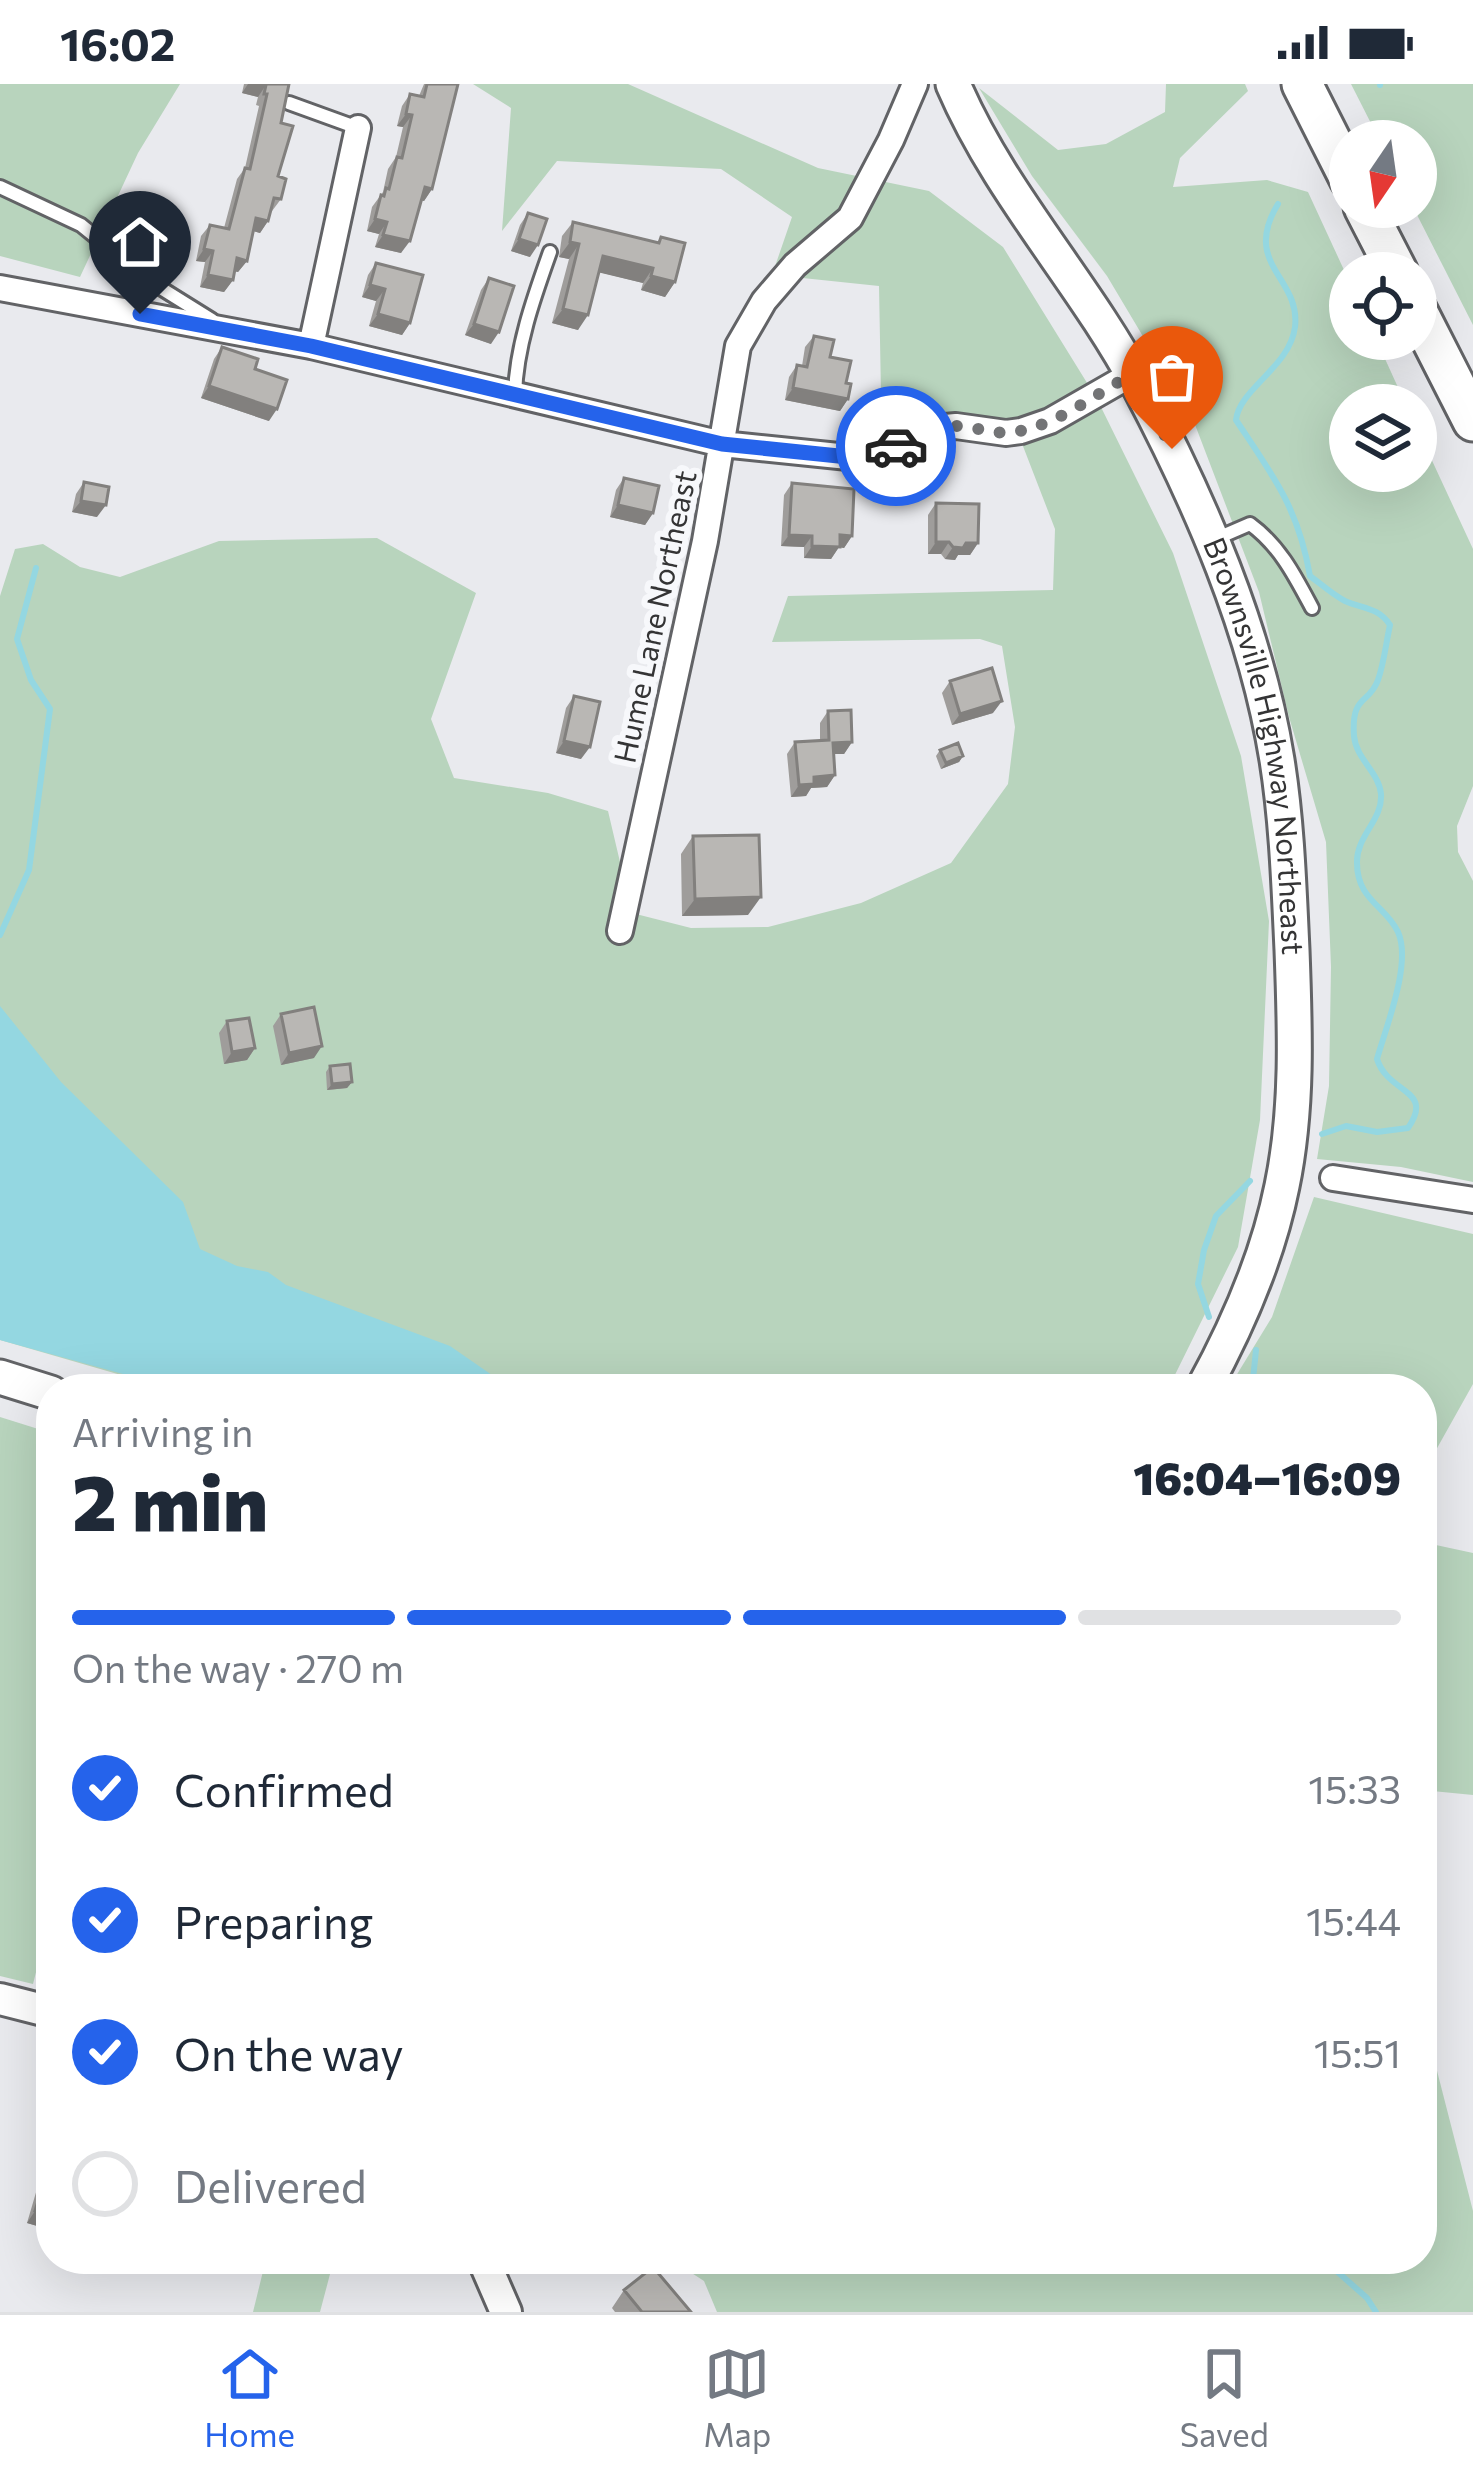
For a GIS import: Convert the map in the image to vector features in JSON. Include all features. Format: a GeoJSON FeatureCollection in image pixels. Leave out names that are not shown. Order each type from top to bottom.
{"type":"FeatureCollection","features":[{"type":"Feature","properties":{"kind":"highway"},"geometry":{"type":"LineString","coordinates":[[1302,84],[1329,137]]}},
{"type":"Feature","properties":{"kind":"highway"},"geometry":{"type":"LineString","coordinates":[[1437,351],[1473,422]]}},
{"type":"Feature","properties":{"kind":"main road","name":"Brownsville Highway Northeast"},"geometry":{"type":"LineString","coordinates":[[953,84],[1000,176],[1132,374],[1172,449],[1212,540],[1258,677],[1277,757],[1288,865],[1294,1056],[1289,1141],[1272,1227],[1210,1374]]}},
{"type":"Feature","properties":{"kind":"main road"},"geometry":{"type":"LineString","coordinates":[[0,1377],[36,1388]]}},
{"type":"Feature","properties":{"kind":"street","name":"Hume Lane Northeast"},"geometry":{"type":"LineString","coordinates":[[620,931],[705,541],[738,346],[764,302],[795,266],[850,218],[916,84]]}},
{"type":"Feature","properties":{"kind":"street"},"geometry":{"type":"LineString","coordinates":[[311,346],[358,128]]}},
{"type":"Feature","properties":{"kind":"street"},"geometry":{"type":"LineString","coordinates":[[0,288],[311,346],[722,444],[858,458],[882,453],[934,428],[1021,431],[1050,422],[1132,374]]}},
{"type":"Feature","properties":{"kind":"street"},"geometry":{"type":"LineString","coordinates":[[1333,1178],[1473,1200]]}},
{"type":"Feature","properties":{"kind":"street"},"geometry":{"type":"LineString","coordinates":[[0,2000],[36,2008]]}},
{"type":"Feature","properties":{"kind":"street"},"geometry":{"type":"LineString","coordinates":[[490,2274],[506,2312]]}},
{"type":"Feature","properties":{"kind":"lane"},"geometry":{"type":"LineString","coordinates":[[289,103],[358,128]]}},
{"type":"Feature","properties":{"kind":"lane"},"geometry":{"type":"LineString","coordinates":[[0,187],[80,225],[151,282],[234,331]]}},
{"type":"Feature","properties":{"kind":"lane"},"geometry":{"type":"LineString","coordinates":[[515,394],[536,290],[550,252]]}},
{"type":"Feature","properties":{"kind":"lane"},"geometry":{"type":"LineString","coordinates":[[1212,540],[1250,524],[1270,538],[1312,608]]}},
{"type":"Feature","properties":{"kind":"green space"},"geometry":{"type":"Polygon","coordinates":[[[0,84],[180,84],[138,153],[80,277],[0,256],[0,84]]]}},
{"type":"Feature","properties":{"kind":"green space"},"geometry":{"type":"Polygon","coordinates":[[[473,84],[628,84],[818,168],[929,191],[1003,247],[1097,399],[1173,553],[1241,756],[1269,921],[1260,1120],[1238,1247],[1175,1374],[117,1374],[0,1340],[0,596],[15,549],[43,544],[80,567],[120,577],[219,541],[377,538],[476,593],[431,719],[454,778],[548,793],[608,811],[632,913],[691,928],[768,927],[861,903],[951,863],[1008,784],[1015,727],[1002,646],[980,639],[772,642],[788,596],[1053,590],[1055,529],[1021,441],[927,423],[881,394],[879,286],[793,277],[761,307],[792,217],[721,169],[557,161],[502,231],[511,108],[473,84]]]}},
{"type":"Feature","properties":{"kind":"green space"},"geometry":{"type":"Polygon","coordinates":[[[1166,84],[1245,84],[1248,91],[1180,158],[1173,187],[1267,180],[1308,192],[1336,252],[1329,252],[1329,360],[1386,360],[1396,384],[1329,384],[1329,492],[1437,492],[1437,471],[1473,549],[1473,786],[1457,826],[1458,852],[1473,881],[1473,1182],[1401,1167],[1317,1159],[1329,1086],[1326,842],[1259,592],[1194,422],[1107,276],[1032,176],[979,88],[1058,150],[1106,144],[1165,112],[1166,84]]]}},
{"type":"Feature","properties":{"kind":"green space"},"geometry":{"type":"Polygon","coordinates":[[[1351,84],[1473,84],[1473,325],[1424,228],[1437,228],[1437,120],[1369,120],[1351,84]]]}},
{"type":"Feature","properties":{"kind":"green space"},"geometry":{"type":"Polygon","coordinates":[[[1314,1197],[1473,1234],[1473,1384],[1437,1448],[1437,1374],[1237,1374],[1272,1317],[1314,1197]]]}},
{"type":"Feature","properties":{"kind":"green space"},"geometry":{"type":"Polygon","coordinates":[[[0,1417],[36,1428],[36,1972],[33,1984],[0,1976],[0,1417]]]}},
{"type":"Feature","properties":{"kind":"green space"},"geometry":{"type":"Polygon","coordinates":[[[1437,1545],[1473,1553],[1473,1795],[1437,1791],[1437,1545]]]}},
{"type":"Feature","properties":{"kind":"green space"},"geometry":{"type":"Polygon","coordinates":[[[1437,2071],[1473,2211],[1473,2312],[717,2312],[704,2281],[693,2274],[1437,2274],[1437,2071]]]}},
{"type":"Feature","properties":{"kind":"green space"},"geometry":{"type":"Polygon","coordinates":[[[262,2274],[330,2274],[320,2312],[253,2312],[262,2274]]]}},
{"type":"Feature","properties":{"kind":"water"},"geometry":{"type":"Polygon","coordinates":[[[0,1006],[61,1082],[183,1202],[200,1249],[450,1346],[490,1374],[123,1374],[0,1340],[0,1006]]]}},
{"type":"Feature","properties":{"kind":"building"},"geometry":{"type":"Polygon","coordinates":[[[261,84],[289,84],[281,123],[293,126],[278,176],[286,179],[281,199],[274,198],[268,221],[256,218],[247,261],[237,258],[233,280],[208,275],[213,251],[204,249],[210,225],[229,229],[245,168],[250,169],[267,94],[266,85],[261,84]]]}},
{"type":"Feature","properties":{"kind":"building"},"geometry":{"type":"Polygon","coordinates":[[[427,84],[458,84],[432,189],[425,187],[410,241],[383,235],[387,222],[375,219],[397,157],[402,158],[412,115],[406,114],[410,94],[424,97],[427,84]]]}},
{"type":"Feature","properties":{"kind":"building"},"geometry":{"type":"Polygon","coordinates":[[[528,213],[547,219],[538,245],[519,239],[528,213]]]}},
{"type":"Feature","properties":{"kind":"building"},"geometry":{"type":"Polygon","coordinates":[[[573,222],[659,243],[661,237],[685,243],[675,282],[651,276],[653,268],[603,256],[588,315],[563,309],[579,244],[570,242],[573,222]]]}},
{"type":"Feature","properties":{"kind":"building"},"geometry":{"type":"Polygon","coordinates":[[[376,263],[423,275],[410,323],[378,314],[385,289],[370,285],[376,263]]]}},
{"type":"Feature","properties":{"kind":"building"},"geometry":{"type":"Polygon","coordinates":[[[489,278],[514,286],[499,332],[474,324],[489,278]]]}},
{"type":"Feature","properties":{"kind":"building"},"geometry":{"type":"Polygon","coordinates":[[[814,336],[834,340],[830,357],[851,361],[848,399],[793,388],[797,365],[807,367],[814,336]]]}},
{"type":"Feature","properties":{"kind":"building"},"geometry":{"type":"Polygon","coordinates":[[[222,347],[258,359],[255,369],[287,380],[277,409],[209,386],[222,347]]]}},
{"type":"Feature","properties":{"kind":"building"},"geometry":{"type":"Polygon","coordinates":[[[624,478],[659,486],[653,513],[618,505],[624,478]]]}},
{"type":"Feature","properties":{"kind":"building"},"geometry":{"type":"Polygon","coordinates":[[[84,482],[109,487],[106,505],[81,501],[84,482]]]}},
{"type":"Feature","properties":{"kind":"building"},"geometry":{"type":"Polygon","coordinates":[[[792,483],[854,489],[852,536],[840,535],[840,547],[812,546],[812,536],[789,535],[792,483]]]}},
{"type":"Feature","properties":{"kind":"building"},"geometry":{"type":"Polygon","coordinates":[[[936,503],[979,504],[978,543],[966,543],[963,548],[936,542],[936,503]]]}},
{"type":"Feature","properties":{"kind":"building"},"geometry":{"type":"Polygon","coordinates":[[[992,668],[1002,701],[960,714],[950,681],[992,668]]]}},
{"type":"Feature","properties":{"kind":"building"},"geometry":{"type":"Polygon","coordinates":[[[574,696],[600,702],[590,747],[564,741],[574,696]]]}},
{"type":"Feature","properties":{"kind":"building"},"geometry":{"type":"Polygon","coordinates":[[[851,710],[852,742],[833,743],[835,775],[814,777],[814,784],[799,785],[795,742],[829,740],[828,711],[851,710]]]}},
{"type":"Feature","properties":{"kind":"building"},"geometry":{"type":"Polygon","coordinates":[[[958,743],[963,756],[946,763],[940,750],[958,743]]]}},
{"type":"Feature","properties":{"kind":"building"},"geometry":{"type":"Polygon","coordinates":[[[759,835],[761,897],[695,899],[693,836],[759,835]]]}},
{"type":"Feature","properties":{"kind":"building"},"geometry":{"type":"Polygon","coordinates":[[[314,1007],[322,1046],[289,1053],[281,1014],[314,1007]]]}},
{"type":"Feature","properties":{"kind":"building"},"geometry":{"type":"Polygon","coordinates":[[[249,1018],[255,1048],[232,1052],[227,1021],[249,1018]]]}},
{"type":"Feature","properties":{"kind":"building"},"geometry":{"type":"Polygon","coordinates":[[[350,1064],[352,1082],[332,1084],[330,1066],[350,1064]]]}},
{"type":"Feature","properties":{"kind":"building"},"geometry":{"type":"Polygon","coordinates":[[[644,2274],[659,2274],[691,2312],[642,2312],[624,2290],[644,2274]]]}},
{"type":"Feature","properties":{"kind":"waterway"},"geometry":{"type":"LineString","coordinates":[[1278,204],[1266,242],[1290,295],[1295,327],[1284,354],[1246,398],[1236,420],[1291,511],[1310,576],[1390,625],[1378,680],[1355,713],[1356,744],[1381,794],[1357,863],[1362,886],[1393,923],[1401,945],[1396,995],[1377,1059],[1416,1106],[1408,1128],[1377,1132],[1346,1126],[1322,1134]]}},
{"type":"Feature","properties":{"kind":"waterway"},"geometry":{"type":"LineString","coordinates":[[0,935],[29,870],[50,709],[31,680],[17,639],[36,568]]}},
{"type":"Feature","properties":{"kind":"waterway"},"geometry":{"type":"LineString","coordinates":[[1209,1317],[1198,1284],[1204,1250],[1216,1216],[1250,1181]]}},
{"type":"Feature","properties":{"kind":"waterway"},"geometry":{"type":"LineString","coordinates":[[1254,1374],[1256,1350]]}},
{"type":"Feature","properties":{"kind":"waterway"},"geometry":{"type":"LineString","coordinates":[[1340,2274],[1376,2312]]}},
{"type":"Feature","properties":{"kind":"way so far"},"geometry":{"type":"LineString","coordinates":[[896,446],[934,428],[1021,431],[1050,422],[1132,374],[1172,449]]}},
{"type":"Feature","properties":{"kind":"route"},"geometry":{"type":"LineString","coordinates":[[140,314],[311,346],[722,444],[858,458],[896,446]]}}]}
